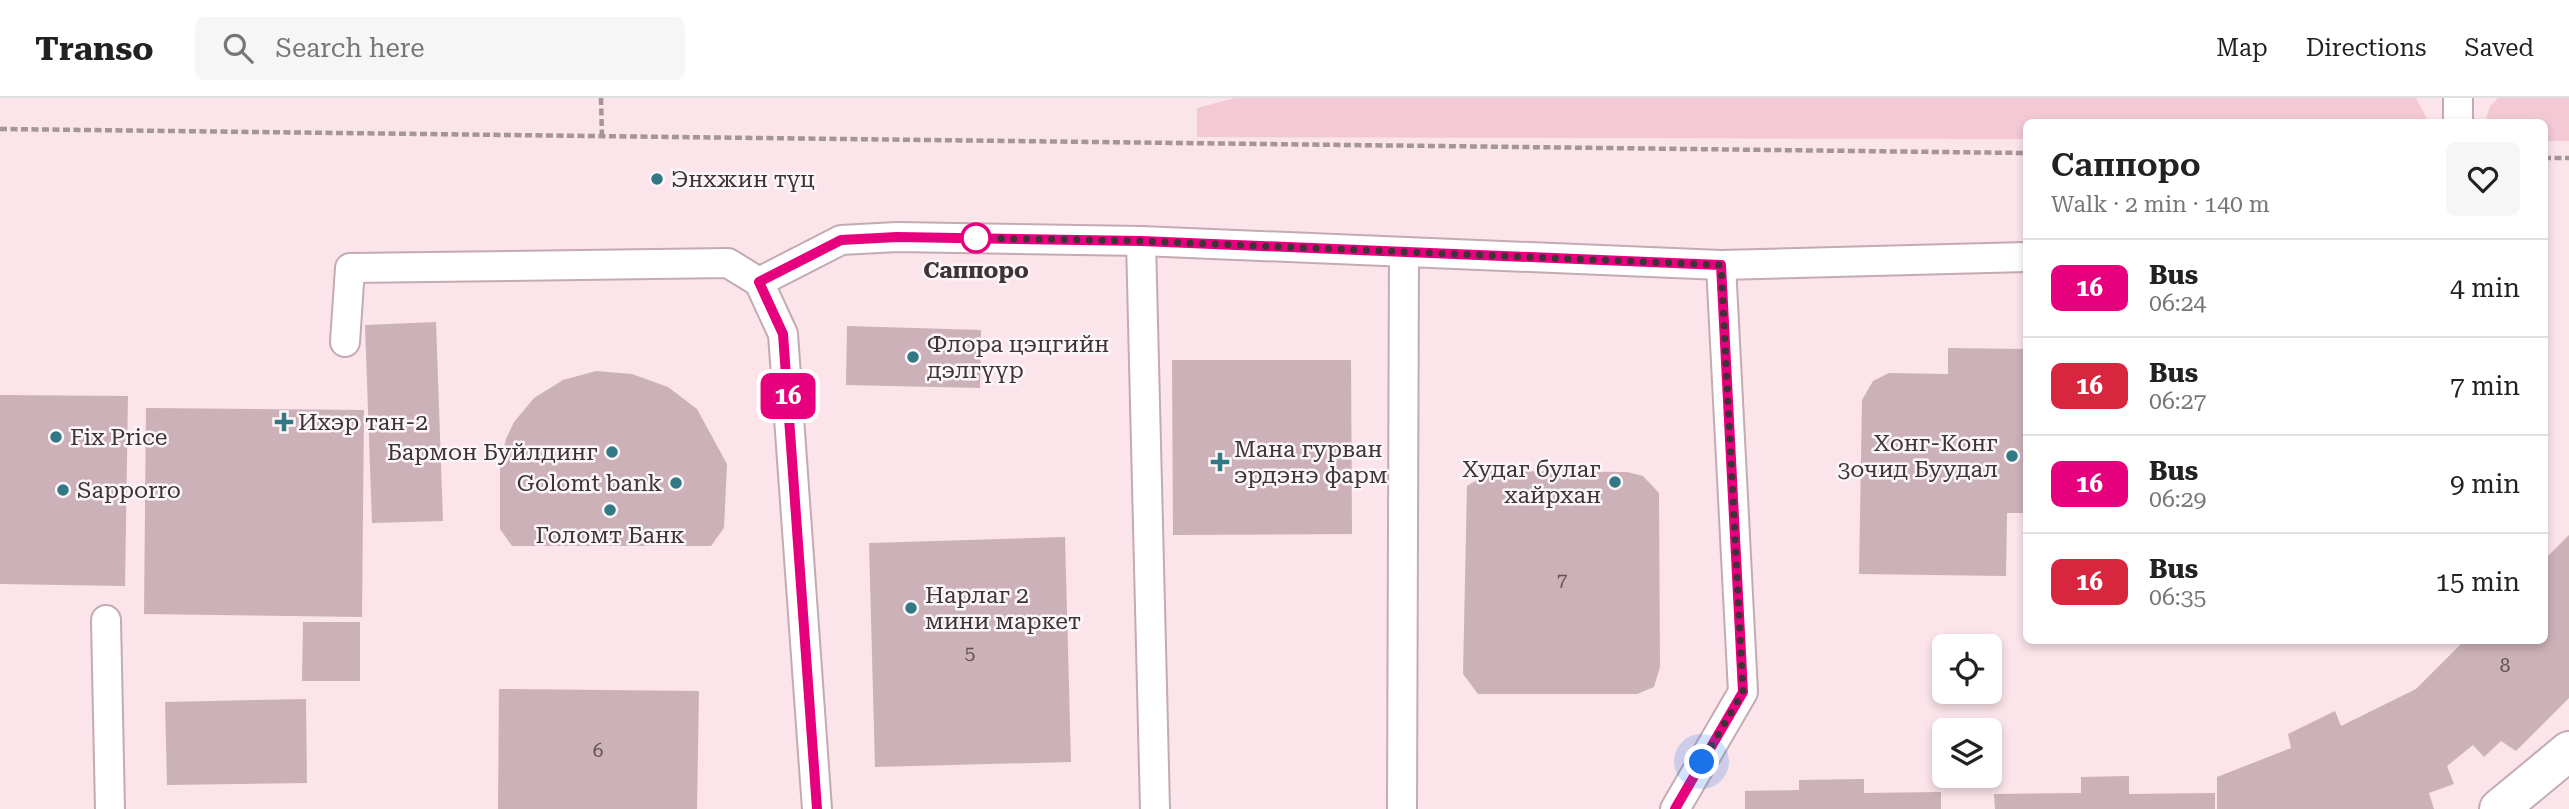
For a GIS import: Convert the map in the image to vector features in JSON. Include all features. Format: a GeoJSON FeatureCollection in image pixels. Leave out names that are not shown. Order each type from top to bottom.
{"type":"FeatureCollection","features":[{"type":"Feature","properties":{"kind":"street"},"geometry":{"type":"LineString","coordinates":[[2499,809],[2569,751]]}},
{"type":"Feature","properties":{"kind":"lane"},"geometry":{"type":"LineString","coordinates":[[2458,98],[2458,119]]}},
{"type":"Feature","properties":{"kind":"lane"},"geometry":{"type":"LineString","coordinates":[[759,282],[841,240],[897,237],[1141,241],[1721,265],[2023,257]]}},
{"type":"Feature","properties":{"kind":"lane"},"geometry":{"type":"LineString","coordinates":[[1141,241],[1154,809]]}},
{"type":"Feature","properties":{"kind":"lane"},"geometry":{"type":"LineString","coordinates":[[1402,809],[1404,252]]}},
{"type":"Feature","properties":{"kind":"lane"},"geometry":{"type":"LineString","coordinates":[[345,342],[350,268],[728,263],[759,282],[783,334],[817,809]]}},
{"type":"Feature","properties":{"kind":"lane"},"geometry":{"type":"LineString","coordinates":[[1675,809],[1743,692],[1721,265]]}},
{"type":"Feature","properties":{"kind":"lane"},"geometry":{"type":"LineString","coordinates":[[106,620],[110,809]]}},
{"type":"Feature","properties":{"kind":"path"},"geometry":{"type":"LineString","coordinates":[[601,98],[601,137]]}},
{"type":"Feature","properties":{"kind":"path"},"geometry":{"type":"LineString","coordinates":[[0,129],[2023,153]]}},
{"type":"Feature","properties":{"kind":"path"},"geometry":{"type":"LineString","coordinates":[[2548,158],[2569,158]]}},
{"type":"Feature","properties":{"kind":"shaded area"},"geometry":{"type":"Polygon","coordinates":[[[1235,98],[2416,98],[2427,119],[2023,119],[2023,139],[1197,137],[1197,108],[1235,98]]]}},
{"type":"Feature","properties":{"kind":"shaded area"},"geometry":{"type":"Polygon","coordinates":[[[2498,98],[2569,98],[2569,141],[2548,141],[2548,119],[2486,119],[2490,106],[2498,98]]]}},
{"type":"Feature","properties":{"kind":"building"},"geometry":{"type":"Polygon","coordinates":[[[436,322],[443,521],[372,523],[365,325],[436,322]]]}},
{"type":"Feature","properties":{"kind":"building","name":"Флора цэцгийн дэлгүүр"},"geometry":{"type":"Polygon","coordinates":[[[847,326],[981,330],[980,388],[846,385],[847,326]]]}},
{"type":"Feature","properties":{"kind":"building"},"geometry":{"type":"Polygon","coordinates":[[[1948,348],[2023,349],[2023,513],[2007,513],[2006,576],[1859,574],[1862,400],[1873,381],[1889,373],[1948,374],[1948,348]]]}},
{"type":"Feature","properties":{"kind":"building"},"geometry":{"type":"Polygon","coordinates":[[[1172,360],[1351,360],[1352,534],[1173,535],[1172,360]]]}},
{"type":"Feature","properties":{"kind":"building","name":"Бармон Буйлдинг"},"geometry":{"type":"Polygon","coordinates":[[[596,371],[632,374],[668,387],[697,409],[727,464],[724,528],[711,546],[512,546],[500,529],[500,466],[506,439],[514,422],[534,398],[563,380],[596,371]]]}},
{"type":"Feature","properties":{"kind":"building","name":"Sapporro"},"geometry":{"type":"Polygon","coordinates":[[[0,395],[128,396],[125,586],[0,584],[0,395]]]}},
{"type":"Feature","properties":{"kind":"building"},"geometry":{"type":"Polygon","coordinates":[[[146,408],[364,410],[362,617],[144,614],[146,408]]]}},
{"type":"Feature","properties":{"kind":"building"},"geometry":{"type":"Polygon","coordinates":[[[1492,471],[1627,472],[1643,476],[1659,493],[1660,667],[1654,687],[1637,694],[1478,694],[1463,674],[1467,486],[1492,471]]]}},
{"type":"Feature","properties":{"kind":"building"},"geometry":{"type":"Polygon","coordinates":[[[2569,535],[2569,698],[2516,751],[2501,741],[2484,757],[2473,745],[2447,766],[2454,784],[2429,793],[2434,809],[2217,809],[2217,777],[2291,748],[2288,734],[2335,711],[2341,726],[2416,689],[2461,644],[2548,644],[2548,556],[2569,535]]]}},
{"type":"Feature","properties":{"kind":"building"},"geometry":{"type":"Polygon","coordinates":[[[1065,537],[1071,762],[875,767],[869,543],[1065,537]]]}},
{"type":"Feature","properties":{"kind":"building"},"geometry":{"type":"Polygon","coordinates":[[[303,622],[360,622],[360,681],[302,681],[303,622]]]}},
{"type":"Feature","properties":{"kind":"building"},"geometry":{"type":"Polygon","coordinates":[[[499,689],[699,691],[697,809],[498,809],[499,689]]]}},
{"type":"Feature","properties":{"kind":"building"},"geometry":{"type":"Polygon","coordinates":[[[306,699],[307,783],[167,785],[165,702],[306,699]]]}},
{"type":"Feature","properties":{"kind":"building"},"geometry":{"type":"Polygon","coordinates":[[[2129,776],[2129,794],[2215,793],[2215,809],[1995,809],[1994,794],[2081,793],[2081,777],[2129,776]]]}},
{"type":"Feature","properties":{"kind":"building"},"geometry":{"type":"Polygon","coordinates":[[[1864,779],[1864,793],[1941,792],[1941,809],[1745,809],[1745,791],[1799,790],[1799,780],[1864,779]]]}},
{"type":"Feature","properties":{"kind":"bus line","name":"16"},"geometry":{"type":"LineString","coordinates":[[817,809],[783,334],[759,282],[841,240],[897,237],[1141,241],[1721,265],[1743,692],[1675,809]]}},
{"type":"Feature","properties":{"kind":"place","name":"Энхжин түц"},"geometry":{"type":"Point","coordinates":[657,179]}},
{"type":"Feature","properties":{"kind":"place","name":"Саппоро"},"geometry":{"type":"Point","coordinates":[976,238]}},
{"type":"Feature","properties":{"kind":"place","name":"Флора цэцгийн дэлгүүр"},"geometry":{"type":"Point","coordinates":[913,357]}},
{"type":"Feature","properties":{"kind":"place","name":"Ихэр тан-2"},"geometry":{"type":"Point","coordinates":[284,422]}},
{"type":"Feature","properties":{"kind":"place","name":"Fix Price"},"geometry":{"type":"Point","coordinates":[56,437]}},
{"type":"Feature","properties":{"kind":"place","name":"Бармон Буйлдинг"},"geometry":{"type":"Point","coordinates":[612,452]}},
{"type":"Feature","properties":{"kind":"place","name":"Хонг-Kонг 3очид Буудал"},"geometry":{"type":"Point","coordinates":[2012,456]}},
{"type":"Feature","properties":{"kind":"place","name":"Мана гурван эрдэнэ фарм"},"geometry":{"type":"Point","coordinates":[1220,462]}},
{"type":"Feature","properties":{"kind":"place","name":"Худаг булаг хайрхан"},"geometry":{"type":"Point","coordinates":[1615,482]}},
{"type":"Feature","properties":{"kind":"place","name":"Golomt bank"},"geometry":{"type":"Point","coordinates":[676,483]}},
{"type":"Feature","properties":{"kind":"place","name":"Sapporro"},"geometry":{"type":"Point","coordinates":[63,490]}},
{"type":"Feature","properties":{"kind":"place","name":"Голомт Банк"},"geometry":{"type":"Point","coordinates":[610,510]}},
{"type":"Feature","properties":{"kind":"place","name":"Нарлаг 2 мини маркет"},"geometry":{"type":"Point","coordinates":[911,608]}},
{"type":"Feature","properties":{"kind":"route"},"geometry":{"type":"LineString","coordinates":[[976,238],[1141,241],[1721,265],[1743,692],[1702,762]]}}]}
